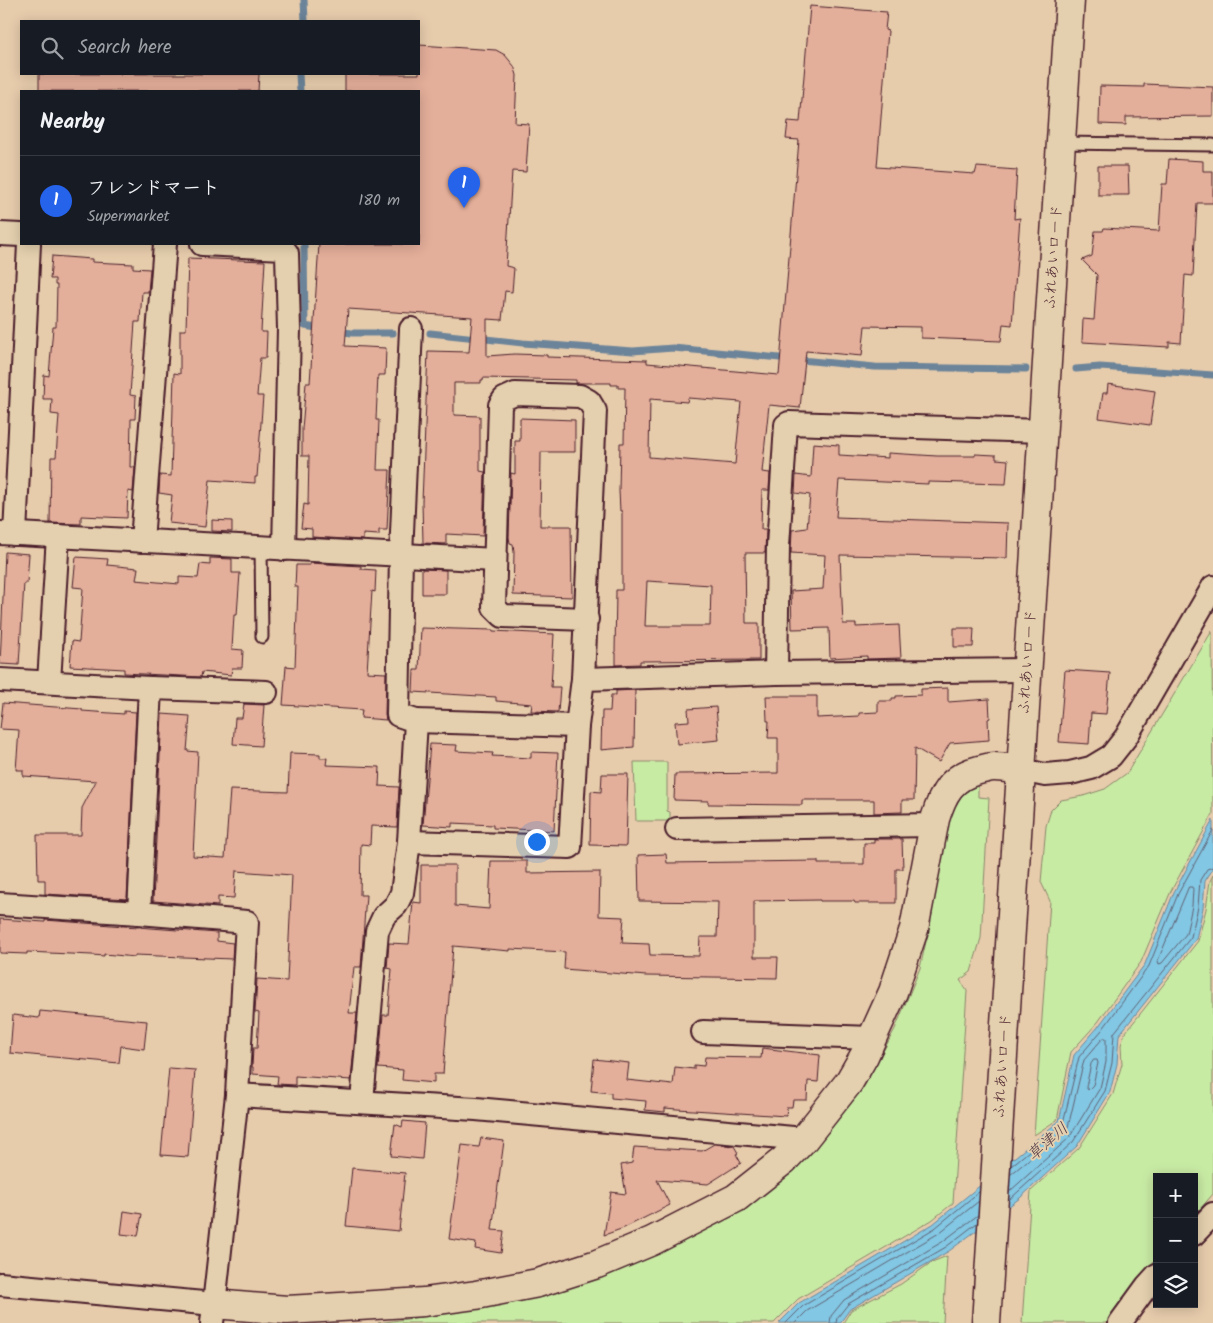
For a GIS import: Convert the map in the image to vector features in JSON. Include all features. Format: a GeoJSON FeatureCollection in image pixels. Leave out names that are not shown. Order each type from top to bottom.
{"type":"FeatureCollection","features":[{"type":"Feature","properties":{"kind":"street","name":"ふれあいロード"},"geometry":{"type":"LineString","coordinates":[[986,1323],[1070,0]]}},
{"type":"Feature","properties":{"kind":"street"},"geometry":{"type":"LineString","coordinates":[[0,234],[20,235]]}},
{"type":"Feature","properties":{"kind":"street"},"geometry":{"type":"LineString","coordinates":[[29,245],[8,534],[494,560]]}},
{"type":"Feature","properties":{"kind":"street"},"geometry":{"type":"LineString","coordinates":[[142,541],[165,245]]}},
{"type":"Feature","properties":{"kind":"street"},"geometry":{"type":"LineString","coordinates":[[222,245],[283,248],[287,253],[289,329],[284,548]]}},
{"type":"Feature","properties":{"kind":"street"},"geometry":{"type":"LineString","coordinates":[[411,329],[401,555],[398,714],[416,721],[577,726]]}},
{"type":"Feature","properties":{"kind":"street"},"geometry":{"type":"LineString","coordinates":[[409,842],[570,847],[577,726],[583,679],[587,619],[595,411],[589,402],[580,396],[515,394],[504,399],[500,405],[494,607],[502,616],[587,619]]}},
{"type":"Feature","properties":{"kind":"street"},"geometry":{"type":"LineString","coordinates":[[776,673],[778,546],[786,425],[1043,431]]}},
{"type":"Feature","properties":{"kind":"street"},"geometry":{"type":"LineString","coordinates":[[49,682],[58,536]]}},
{"type":"Feature","properties":{"kind":"street"},"geometry":{"type":"LineString","coordinates":[[0,1284],[213,1314],[432,1301],[538,1283],[597,1264],[711,1213],[736,1198],[784,1160],[804,1139],[849,1082],[893,992],[914,929],[934,825],[940,803],[947,789],[962,775],[994,767],[1046,775],[1070,773],[1091,768],[1111,756],[1126,737],[1210,597]]}},
{"type":"Feature","properties":{"kind":"street"},"geometry":{"type":"LineString","coordinates":[[583,679],[776,673],[1028,670]]}},
{"type":"Feature","properties":{"kind":"street"},"geometry":{"type":"LineString","coordinates":[[0,680],[266,692]]}},
{"type":"Feature","properties":{"kind":"street"},"geometry":{"type":"LineString","coordinates":[[139,913],[150,688]]}},
{"type":"Feature","properties":{"kind":"street"},"geometry":{"type":"LineString","coordinates":[[362,1101],[377,931],[384,916],[396,905],[402,893],[409,842],[416,721]]}},
{"type":"Feature","properties":{"kind":"street"},"geometry":{"type":"LineString","coordinates":[[676,829],[934,825]]}},
{"type":"Feature","properties":{"kind":"street"},"geometry":{"type":"LineString","coordinates":[[0,904],[247,922],[237,1095],[213,1314]]}},
{"type":"Feature","properties":{"kind":"street"},"geometry":{"type":"LineString","coordinates":[[703,1032],[872,1038]]}},
{"type":"Feature","properties":{"kind":"street"},"geometry":{"type":"LineString","coordinates":[[237,1095],[476,1109],[804,1139]]}},
{"type":"Feature","properties":{"kind":"street"},"geometry":{"type":"LineString","coordinates":[[1198,1230],[1213,1214]]}},
{"type":"Feature","properties":{"kind":"street"},"geometry":{"type":"LineString","coordinates":[[1120,1323],[1153,1279]]}},
{"type":"Feature","properties":{"kind":"lane"},"geometry":{"type":"LineString","coordinates":[[1061,143],[1213,145]]}},
{"type":"Feature","properties":{"kind":"lane"},"geometry":{"type":"LineString","coordinates":[[262,547],[262,637]]}},
{"type":"Feature","properties":{"kind":"green space"},"geometry":{"type":"Polygon","coordinates":[[[1212,631],[1213,814],[1171,891],[1141,962],[1098,1022],[1071,1052],[1057,1120],[1034,1135],[1050,901],[1041,882],[1046,826],[1051,810],[1061,800],[1105,789],[1127,773],[1212,631]]]}},
{"type":"Feature","properties":{"kind":"green space"},"geometry":{"type":"Polygon","coordinates":[[[634,762],[667,762],[667,811],[670,812],[670,821],[636,821],[634,762]]]}},
{"type":"Feature","properties":{"kind":"green space"},"geometry":{"type":"Polygon","coordinates":[[[975,786],[978,787],[978,797],[989,798],[981,938],[971,972],[960,980],[967,991],[953,1203],[932,1220],[798,1299],[774,1323],[378,1323],[464,1311],[546,1293],[647,1257],[701,1232],[777,1182],[811,1153],[865,1085],[895,1029],[920,968],[947,829],[954,808],[963,794],[975,786]]]}},
{"type":"Feature","properties":{"kind":"green space"},"geometry":{"type":"Polygon","coordinates":[[[1213,875],[1213,1194],[1198,1211],[1198,1173],[1153,1173],[1153,1262],[1140,1277],[1107,1323],[1022,1323],[1031,1191],[1079,1148],[1113,1094],[1122,1064],[1121,1045],[1125,1033],[1198,941],[1206,909],[1210,881],[1213,875]]]}},
{"type":"Feature","properties":{"kind":"green space"},"geometry":{"type":"Polygon","coordinates":[[[947,1256],[943,1323],[843,1323],[851,1310],[901,1284],[932,1262],[947,1256]]]}},
{"type":"Feature","properties":{"kind":"water","name":"草津川"},"geometry":{"type":"Polygon","coordinates":[[[1213,820],[1213,869],[1205,881],[1203,908],[1196,939],[1119,1035],[1117,1064],[1110,1092],[1077,1146],[1020,1198],[949,1251],[850,1309],[840,1323],[779,1323],[799,1303],[933,1224],[1059,1121],[1074,1055],[1098,1027],[1145,964],[1174,892],[1213,820]]]}},
{"type":"Feature","properties":{"kind":"building"},"geometry":{"type":"Polygon","coordinates":[[[810,6],[887,12],[885,30],[888,31],[877,167],[975,174],[977,167],[1017,170],[1014,219],[1020,218],[1012,325],[1003,324],[1001,341],[921,338],[921,327],[865,326],[862,356],[806,351],[800,408],[769,405],[762,472],[770,473],[769,490],[762,490],[761,529],[766,529],[765,553],[745,553],[746,623],[759,623],[759,660],[640,661],[640,664],[616,665],[616,590],[622,590],[622,511],[620,511],[619,491],[620,443],[624,443],[625,388],[618,388],[618,385],[611,385],[611,383],[576,383],[576,380],[483,378],[481,383],[454,383],[454,415],[480,416],[480,471],[485,472],[483,536],[446,534],[446,544],[423,543],[422,502],[428,351],[469,352],[472,317],[348,309],[345,346],[386,348],[385,375],[378,375],[376,420],[379,420],[377,470],[390,470],[387,530],[379,530],[379,535],[363,534],[363,540],[312,537],[312,529],[301,528],[304,504],[308,505],[309,456],[302,456],[302,429],[306,383],[310,383],[319,245],[420,245],[420,90],[345,90],[345,75],[420,75],[420,45],[496,50],[505,55],[514,66],[517,75],[515,123],[529,124],[526,172],[512,171],[506,266],[514,268],[512,292],[505,291],[502,320],[487,319],[487,356],[514,354],[547,355],[547,357],[647,360],[647,363],[779,375],[799,140],[786,139],[788,121],[800,122],[810,6]],[[688,398],[687,402],[650,399],[649,457],[735,464],[741,402],[688,398]],[[647,581],[645,626],[710,626],[711,585],[647,581]]]}},
{"type":"Feature","properties":{"kind":"building"},"geometry":{"type":"Polygon","coordinates":[[[39,75],[259,75],[258,90],[39,90],[39,75]]]}},
{"type":"Feature","properties":{"kind":"building"},"geometry":{"type":"Polygon","coordinates":[[[1144,84],[1213,87],[1213,116],[1126,117],[1126,125],[1099,124],[1100,86],[1144,87],[1144,84]]]}},
{"type":"Feature","properties":{"kind":"building"},"geometry":{"type":"Polygon","coordinates":[[[1169,159],[1203,161],[1203,171],[1213,171],[1213,203],[1197,203],[1193,276],[1185,275],[1181,343],[1169,342],[1169,347],[1082,342],[1083,319],[1094,320],[1097,275],[1082,260],[1092,256],[1095,231],[1103,231],[1104,228],[1159,231],[1162,184],[1167,184],[1169,159]]]}},
{"type":"Feature","properties":{"kind":"building"},"geometry":{"type":"Polygon","coordinates":[[[1098,166],[1128,166],[1129,195],[1098,195],[1098,166]]]}},
{"type":"Feature","properties":{"kind":"building"},"geometry":{"type":"Polygon","coordinates":[[[52,256],[92,259],[92,262],[133,264],[133,268],[150,269],[148,292],[142,292],[140,322],[135,322],[130,395],[136,396],[135,419],[131,419],[130,467],[135,467],[133,492],[128,491],[127,518],[81,516],[81,524],[50,523],[51,457],[56,457],[59,415],[51,414],[52,399],[43,399],[44,375],[49,376],[53,327],[56,327],[57,285],[55,285],[55,279],[50,279],[52,256]]]}},
{"type":"Feature","properties":{"kind":"building"},"geometry":{"type":"Polygon","coordinates":[[[188,258],[265,261],[261,332],[267,332],[266,358],[260,358],[257,396],[263,396],[257,477],[255,477],[255,483],[210,480],[205,527],[169,523],[172,495],[159,493],[160,475],[171,476],[174,373],[180,374],[180,330],[186,330],[188,258]]]}},
{"type":"Feature","properties":{"kind":"building"},"geometry":{"type":"Polygon","coordinates":[[[1108,384],[1155,391],[1150,425],[1099,418],[1103,393],[1107,393],[1108,384]]]}},
{"type":"Feature","properties":{"kind":"building"},"geometry":{"type":"Polygon","coordinates":[[[520,418],[575,420],[575,452],[541,452],[540,526],[571,526],[572,597],[513,595],[514,552],[513,544],[510,543],[509,537],[511,473],[515,474],[515,441],[520,441],[520,418]]]}},
{"type":"Feature","properties":{"kind":"building"},"geometry":{"type":"Polygon","coordinates":[[[813,443],[839,445],[839,455],[888,458],[888,453],[937,456],[975,456],[975,454],[996,455],[996,459],[1008,460],[1006,484],[928,482],[928,484],[839,480],[836,517],[1008,523],[1007,558],[840,555],[843,624],[856,624],[856,627],[899,625],[901,658],[867,659],[867,656],[830,658],[829,628],[792,629],[791,591],[823,589],[825,555],[791,553],[792,530],[807,528],[810,495],[795,493],[796,475],[811,477],[813,443]]]}},
{"type":"Feature","properties":{"kind":"building"},"geometry":{"type":"Polygon","coordinates":[[[212,520],[232,521],[232,532],[212,531],[212,520]]]}},
{"type":"Feature","properties":{"kind":"building"},"geometry":{"type":"Polygon","coordinates":[[[5,552],[29,554],[27,583],[24,583],[19,665],[0,664],[5,552]]]}},
{"type":"Feature","properties":{"kind":"building"},"geometry":{"type":"Polygon","coordinates":[[[76,557],[108,559],[107,565],[138,568],[136,580],[179,584],[179,577],[198,578],[200,564],[210,565],[210,558],[232,559],[232,573],[240,573],[237,615],[234,615],[232,649],[243,650],[242,668],[232,668],[231,675],[202,672],[201,677],[124,673],[124,669],[70,666],[72,641],[79,642],[83,588],[73,587],[76,557]]]}},
{"type":"Feature","properties":{"kind":"building"},"geometry":{"type":"Polygon","coordinates":[[[310,563],[361,566],[361,569],[376,570],[375,592],[372,591],[367,672],[386,673],[386,720],[361,718],[362,710],[283,705],[286,666],[295,667],[298,587],[295,587],[296,565],[310,565],[310,563]]]}},
{"type":"Feature","properties":{"kind":"building"},"geometry":{"type":"Polygon","coordinates":[[[422,569],[446,570],[446,594],[422,594],[422,569]]]}},
{"type":"Feature","properties":{"kind":"building"},"geometry":{"type":"Polygon","coordinates":[[[421,628],[554,634],[551,687],[560,687],[558,712],[531,711],[532,704],[496,701],[496,697],[413,692],[414,670],[419,670],[421,628]]]}},
{"type":"Feature","properties":{"kind":"building"},"geometry":{"type":"Polygon","coordinates":[[[954,628],[974,628],[973,647],[954,647],[954,628]]]}},
{"type":"Feature","properties":{"kind":"building"},"geometry":{"type":"Polygon","coordinates":[[[1065,670],[1110,673],[1106,714],[1091,713],[1089,744],[1059,742],[1065,670]]]}},
{"type":"Feature","properties":{"kind":"building"},"geometry":{"type":"Polygon","coordinates":[[[948,688],[948,702],[989,699],[989,740],[950,743],[939,762],[915,748],[914,800],[902,800],[902,812],[874,813],[874,800],[802,800],[802,805],[708,804],[708,801],[674,800],[675,774],[778,773],[778,738],[768,738],[769,721],[767,721],[766,696],[817,696],[817,718],[859,716],[859,713],[878,712],[878,701],[892,701],[892,698],[896,698],[896,696],[921,695],[921,689],[948,688]]]}},
{"type":"Feature","properties":{"kind":"building"},"geometry":{"type":"Polygon","coordinates":[[[635,690],[634,747],[601,750],[602,711],[610,711],[611,695],[616,695],[616,691],[635,690]]]}},
{"type":"Feature","properties":{"kind":"building"},"geometry":{"type":"Polygon","coordinates":[[[3,703],[124,714],[124,711],[136,712],[127,899],[45,894],[45,880],[38,880],[37,835],[81,835],[82,808],[96,781],[23,776],[23,770],[16,770],[19,730],[0,729],[3,703]]]}},
{"type":"Feature","properties":{"kind":"building"},"geometry":{"type":"Polygon","coordinates":[[[244,704],[264,705],[261,746],[233,744],[235,718],[242,718],[244,704]]]}},
{"type":"Feature","properties":{"kind":"building"},"geometry":{"type":"Polygon","coordinates":[[[716,707],[719,740],[677,744],[675,722],[689,721],[688,709],[716,707]]]}},
{"type":"Feature","properties":{"kind":"building"},"geometry":{"type":"Polygon","coordinates":[[[162,714],[190,716],[187,751],[198,752],[193,856],[225,858],[230,790],[288,792],[290,753],[320,754],[320,758],[327,758],[326,765],[380,767],[379,786],[399,787],[397,827],[371,826],[370,845],[361,844],[360,895],[366,895],[361,967],[354,967],[349,1013],[357,1013],[351,1080],[295,1076],[295,1085],[277,1084],[278,1076],[253,1074],[253,1048],[257,1048],[259,1013],[255,1012],[257,979],[287,981],[292,875],[236,871],[234,898],[218,897],[218,906],[153,901],[162,714]]]}},
{"type":"Feature","properties":{"kind":"building"},"geometry":{"type":"Polygon","coordinates":[[[430,744],[457,745],[456,751],[493,753],[492,756],[531,758],[531,752],[558,753],[554,831],[493,828],[493,825],[452,823],[452,827],[423,825],[430,744]]]}},
{"type":"Feature","properties":{"kind":"building"},"geometry":{"type":"Polygon","coordinates":[[[602,774],[628,774],[626,846],[590,845],[591,791],[601,792],[602,774]]]}},
{"type":"Feature","properties":{"kind":"building"},"geometry":{"type":"Polygon","coordinates":[[[874,839],[902,839],[903,869],[896,869],[896,903],[855,903],[854,901],[820,900],[754,901],[754,957],[778,957],[777,978],[646,976],[564,969],[565,952],[510,949],[510,951],[453,946],[443,1074],[434,1074],[434,1083],[402,1080],[403,1070],[378,1068],[383,1015],[388,1015],[392,969],[387,968],[389,943],[409,944],[413,902],[421,903],[421,865],[455,865],[455,906],[489,909],[491,861],[527,861],[527,873],[600,872],[599,916],[624,917],[622,943],[649,944],[650,955],[699,956],[700,937],[717,937],[718,902],[639,901],[638,855],[666,854],[667,863],[818,861],[818,864],[864,864],[864,843],[874,843],[874,839]]]}},
{"type":"Feature","properties":{"kind":"building"},"geometry":{"type":"Polygon","coordinates":[[[0,919],[45,922],[45,920],[217,933],[217,941],[233,943],[232,959],[27,952],[27,954],[0,953],[0,919]]]}},
{"type":"Feature","properties":{"kind":"building"},"geometry":{"type":"Polygon","coordinates":[[[40,1011],[147,1021],[144,1049],[121,1046],[119,1063],[10,1053],[13,1015],[39,1018],[40,1011]]]}},
{"type":"Feature","properties":{"kind":"building"},"geometry":{"type":"Polygon","coordinates":[[[762,1048],[820,1055],[818,1082],[808,1081],[807,1100],[793,1100],[792,1107],[787,1107],[786,1116],[665,1108],[665,1112],[645,1110],[646,1101],[611,1098],[611,1093],[591,1091],[594,1059],[629,1063],[627,1080],[673,1085],[675,1067],[694,1069],[694,1065],[704,1066],[705,1057],[761,1058],[762,1048]]]}},
{"type":"Feature","properties":{"kind":"building"},"geometry":{"type":"Polygon","coordinates":[[[169,1068],[195,1070],[188,1157],[161,1155],[169,1068]]]}},
{"type":"Feature","properties":{"kind":"building"},"geometry":{"type":"Polygon","coordinates":[[[403,1121],[425,1123],[422,1159],[391,1156],[395,1124],[402,1127],[403,1121]]]}},
{"type":"Feature","properties":{"kind":"building"},"geometry":{"type":"Polygon","coordinates":[[[481,1138],[504,1141],[492,1230],[504,1231],[501,1253],[475,1249],[476,1243],[449,1239],[462,1145],[479,1147],[481,1138]]]}},
{"type":"Feature","properties":{"kind":"building"},"geometry":{"type":"Polygon","coordinates":[[[714,1144],[734,1146],[741,1163],[708,1184],[657,1180],[670,1205],[624,1228],[604,1235],[611,1192],[626,1194],[621,1165],[632,1163],[634,1147],[702,1151],[714,1144]]]}},
{"type":"Feature","properties":{"kind":"building"},"geometry":{"type":"Polygon","coordinates":[[[352,1168],[405,1173],[399,1231],[346,1226],[352,1168]]]}},
{"type":"Feature","properties":{"kind":"building"},"geometry":{"type":"Polygon","coordinates":[[[124,1211],[142,1214],[138,1236],[121,1234],[124,1211]]]}},
{"type":"Feature","properties":{"kind":"waterway"},"geometry":{"type":"LineString","coordinates":[[304,0],[305,20]]}},
{"type":"Feature","properties":{"kind":"waterway"},"geometry":{"type":"LineString","coordinates":[[299,75],[300,90]]}},
{"type":"Feature","properties":{"kind":"waterway"},"geometry":{"type":"LineString","coordinates":[[304,245],[305,326],[322,329]]}},
{"type":"Feature","properties":{"kind":"waterway"},"geometry":{"type":"LineString","coordinates":[[337,331],[393,333]]}},
{"type":"Feature","properties":{"kind":"waterway"},"geometry":{"type":"LineString","coordinates":[[430,333],[523,343],[633,351],[673,348],[875,367],[1026,369]]}},
{"type":"Feature","properties":{"kind":"waterway"},"geometry":{"type":"LineString","coordinates":[[1076,369],[1100,367],[1213,375]]}},
{"type":"Feature","properties":{"kind":"place","name":"フレンドマート"},"geometry":{"type":"Point","coordinates":[464,208]}}]}
